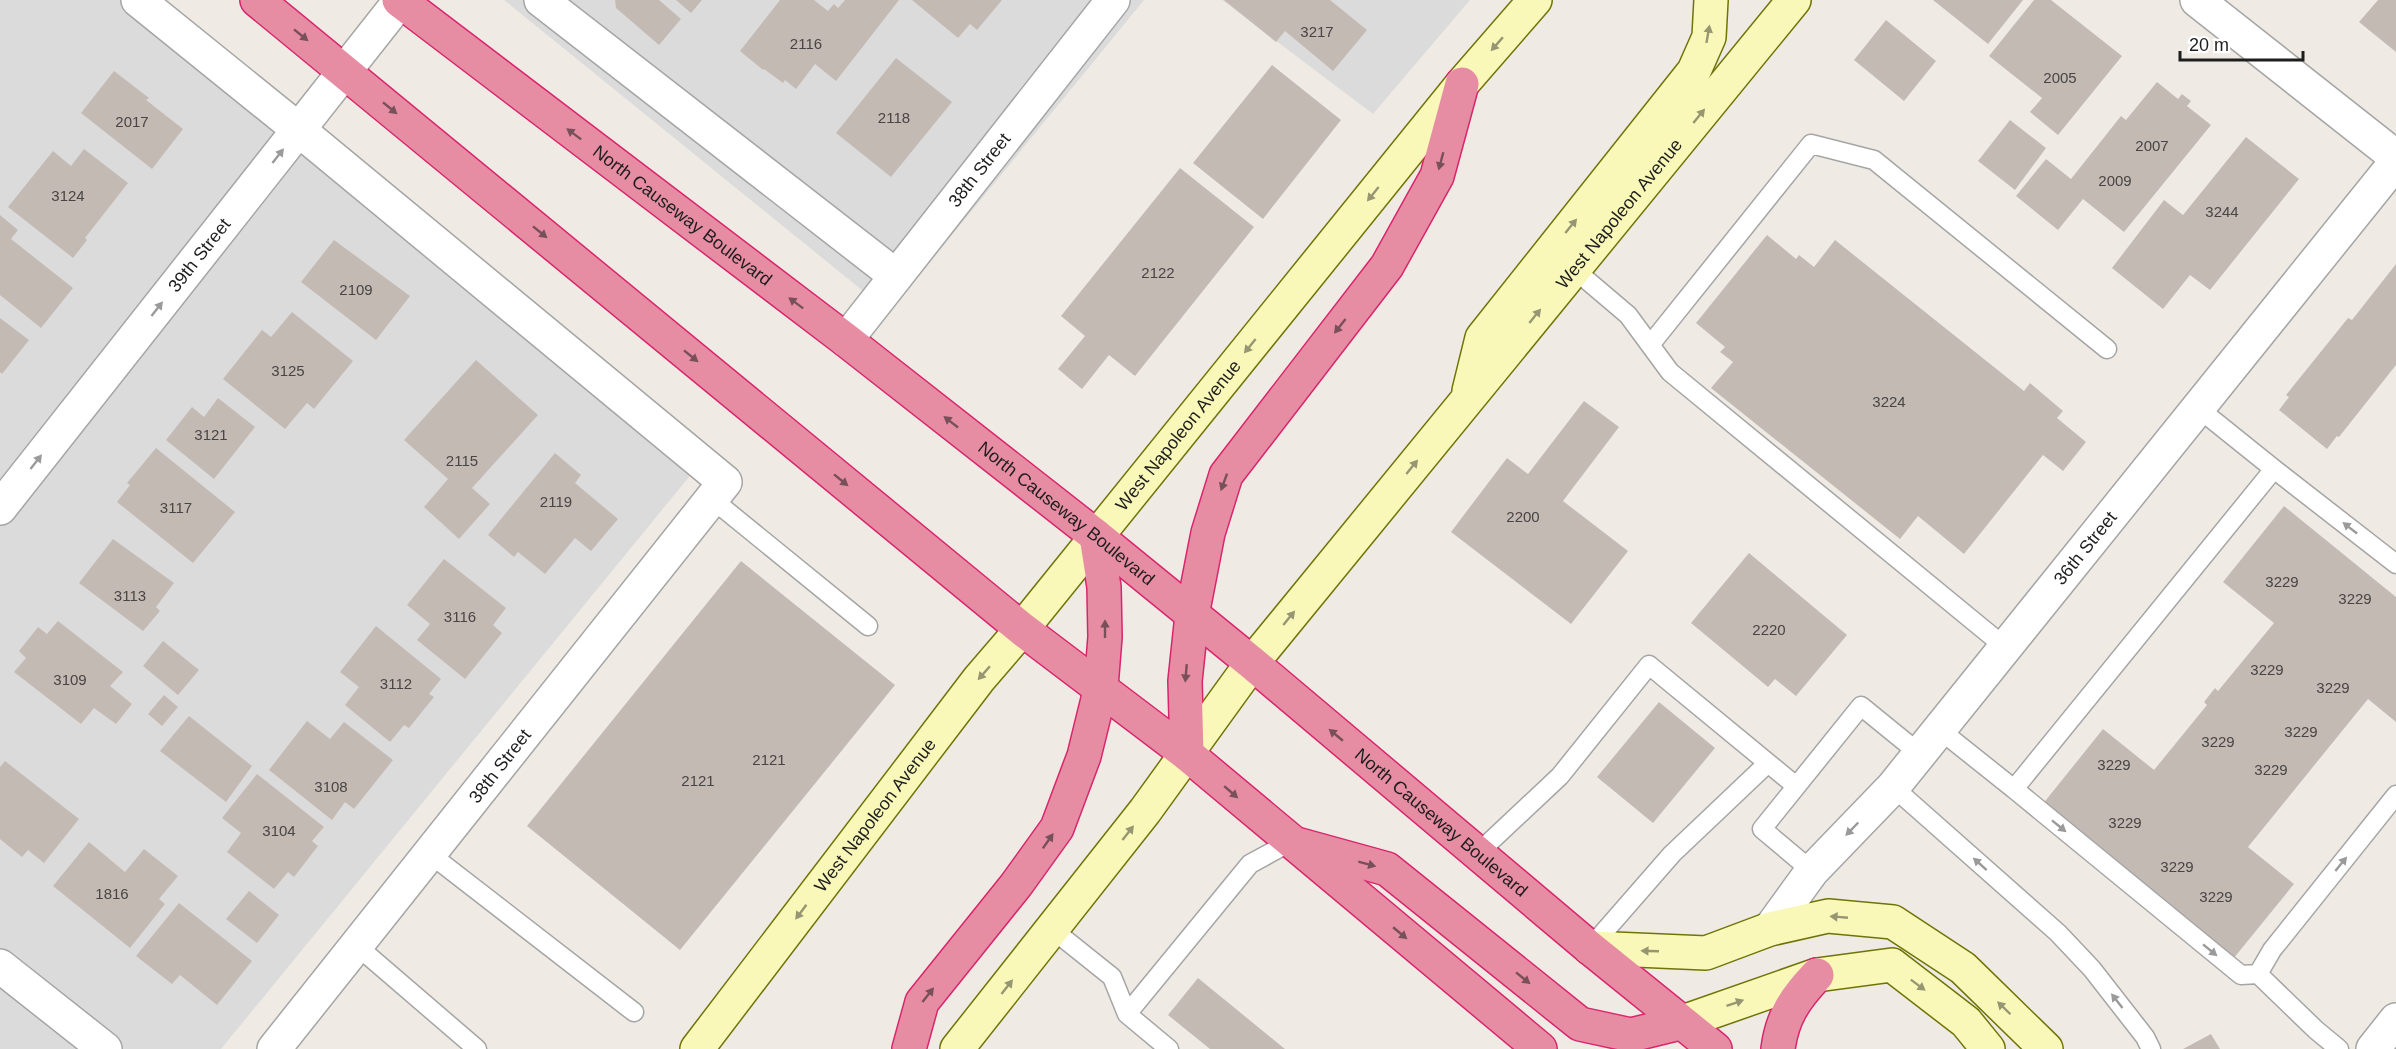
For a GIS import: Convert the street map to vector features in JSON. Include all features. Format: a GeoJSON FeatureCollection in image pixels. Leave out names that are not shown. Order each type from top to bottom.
{"type":"FeatureCollection","features":[{"type":"Feature","properties":{"kind":"highway"},"geometry":{"type":"LineString","coordinates":[[257,0],[1022,629],[1186,754],[1522,1043]]}},
{"type":"Feature","properties":{"kind":"highway","name":"North Causeway Boulevard"},"geometry":{"type":"LineString","coordinates":[[399,1],[846,340],[1096,536],[1252,663],[1680,1023],[1715,1049]]}},
{"type":"Feature","properties":{"kind":"highway"},"geometry":{"type":"LineString","coordinates":[[1186,754],[1185,681],[1192,615],[1208,532],[1226,475],[1387,266],[1437,176],[1462,84]]}},
{"type":"Feature","properties":{"kind":"highway"},"geometry":{"type":"LineString","coordinates":[[909,1049],[922,1002],[1016,885],[1057,828],[1084,756],[1101,687],[1105,637],[1104,587],[1096,536]]}},
{"type":"Feature","properties":{"kind":"highway"},"geometry":{"type":"LineString","coordinates":[[1290,842],[1387,869],[1580,1024],[1631,1035],[1680,1023]]}},
{"type":"Feature","properties":{"kind":"highway"},"geometry":{"type":"LineString","coordinates":[[1778,1049],[1780,1031],[1796,998],[1817,975]]}},
{"type":"Feature","properties":{"kind":"main road","name":"West Napoleon Avenue"},"geometry":{"type":"LineString","coordinates":[[697,1049],[971,688],[1022,629],[1462,84],[1535,0]]}},
{"type":"Feature","properties":{"kind":"main road"},"geometry":{"type":"LineString","coordinates":[[957,1049],[1145,811],[1252,663],[1467,398],[1482,338],[1562,260],[1694,71],[1709,37],[1711,0]]}},
{"type":"Feature","properties":{"kind":"main road","name":"West Napoleon Avenue"},"geometry":{"type":"LineString","coordinates":[[1562,260],[1794,0]]}},
{"type":"Feature","properties":{"kind":"main road"},"geometry":{"type":"LineString","coordinates":[[1590,948],[1706,953],[1770,929],[1828,916],[1893,922],[1963,968],[2046,1049]]}},
{"type":"Feature","properties":{"kind":"main road"},"geometry":{"type":"LineString","coordinates":[[1680,1023],[1817,975],[1892,965],[1966,1022],[1988,1049]]}},
{"type":"Feature","properties":{"kind":"street"},"geometry":{"type":"LineString","coordinates":[[138,0],[298,130],[718,491]]}},
{"type":"Feature","properties":{"kind":"street"},"geometry":{"type":"LineString","coordinates":[[541,0],[896,276]]}},
{"type":"Feature","properties":{"kind":"street","name":"38th Street"},"geometry":{"type":"LineString","coordinates":[[846,340],[1113,0]]}},
{"type":"Feature","properties":{"kind":"street"},"geometry":{"type":"LineString","coordinates":[[2197,0],[2396,157]]}},
{"type":"Feature","properties":{"kind":"street","name":"39th Street"},"geometry":{"type":"LineString","coordinates":[[0,508],[399,1]]}},
{"type":"Feature","properties":{"kind":"street","name":"36th Street"},"geometry":{"type":"LineString","coordinates":[[1770,929],[1812,871],[1893,787],[1930,742],[2396,162]]}},
{"type":"Feature","properties":{"kind":"street","name":"38th Street"},"geometry":{"type":"LineString","coordinates":[[277,1048],[356,945],[718,491]]}},
{"type":"Feature","properties":{"kind":"street"},"geometry":{"type":"LineString","coordinates":[[0,966],[105,1049]]}},
{"type":"Feature","properties":{"kind":"street"},"geometry":{"type":"LineString","coordinates":[[2373,1049],[2396,1020]]}},
{"type":"Feature","properties":{"kind":"lane"},"geometry":{"type":"LineString","coordinates":[[1650,345],[1811,144],[1875,160],[2107,349]]}},
{"type":"Feature","properties":{"kind":"lane"},"geometry":{"type":"LineString","coordinates":[[1562,260],[1625,311],[1670,372],[2005,647]]}},
{"type":"Feature","properties":{"kind":"lane"},"geometry":{"type":"LineString","coordinates":[[2198,408],[2396,564]]}},
{"type":"Feature","properties":{"kind":"lane"},"geometry":{"type":"LineString","coordinates":[[2014,789],[2274,469]]}},
{"type":"Feature","properties":{"kind":"lane"},"geometry":{"type":"LineString","coordinates":[[718,491],[868,626]]}},
{"type":"Feature","properties":{"kind":"lane"},"geometry":{"type":"LineString","coordinates":[[1477,854],[1560,776],[1649,665],[1796,786]]}},
{"type":"Feature","properties":{"kind":"lane"},"geometry":{"type":"LineString","coordinates":[[1812,871],[1762,829],[1861,706],[2014,789],[2241,975],[2258,974],[2339,1049]]}},
{"type":"Feature","properties":{"kind":"lane"},"geometry":{"type":"LineString","coordinates":[[1590,948],[1672,854],[1768,763]]}},
{"type":"Feature","properties":{"kind":"lane"},"geometry":{"type":"LineString","coordinates":[[1893,787],[2058,933],[2092,969],[2145,1037],[2151,1049]]}},
{"type":"Feature","properties":{"kind":"lane"},"geometry":{"type":"LineString","coordinates":[[2258,974],[2272,950],[2396,795]]}},
{"type":"Feature","properties":{"kind":"lane"},"geometry":{"type":"LineString","coordinates":[[1126,1014],[1250,864],[1290,842]]}},
{"type":"Feature","properties":{"kind":"lane"},"geometry":{"type":"LineString","coordinates":[[430,854],[634,1012]]}},
{"type":"Feature","properties":{"kind":"lane"},"geometry":{"type":"LineString","coordinates":[[1052,929],[1112,977],[1126,1014],[1168,1049]]}},
{"type":"Feature","properties":{"kind":"lane"},"geometry":{"type":"LineString","coordinates":[[356,945],[477,1049]]}},
{"type":"Feature","properties":{"kind":"shaded area"},"geometry":{"type":"Polygon","coordinates":[[[0,0],[151,0],[711,450],[221,1049],[0,1049],[0,0]]]}},
{"type":"Feature","properties":{"kind":"shaded area"},"geometry":{"type":"Polygon","coordinates":[[[504,0],[1144,0],[889,312],[504,0]]]}},
{"type":"Feature","properties":{"kind":"shaded area"},"geometry":{"type":"Polygon","coordinates":[[[1222,0],[1470,0],[1373,114],[1222,0]]]}},
{"type":"Feature","properties":{"kind":"building"},"geometry":{"type":"Polygon","coordinates":[[[615,0],[659,0],[681,19],[659,45],[616,8],[615,0]]]}},
{"type":"Feature","properties":{"kind":"building"},"geometry":{"type":"Polygon","coordinates":[[[676,0],[702,0],[691,13],[676,0]]]}},
{"type":"Feature","properties":{"kind":"building"},"geometry":{"type":"Polygon","coordinates":[[[780,0],[814,0],[828,11],[834,4],[838,8],[845,0],[899,0],[836,81],[815,64],[796,89],[785,80],[783,83],[763,70],[740,51],[780,0]]]}},
{"type":"Feature","properties":{"kind":"building"},"geometry":{"type":"Polygon","coordinates":[[[912,0],[1002,0],[977,30],[970,24],[958,38],[912,0]]]}},
{"type":"Feature","properties":{"kind":"building"},"geometry":{"type":"Polygon","coordinates":[[[1224,0],[1330,0],[1367,30],[1333,71],[1285,31],[1276,42],[1224,0]]]}},
{"type":"Feature","properties":{"kind":"building"},"geometry":{"type":"Polygon","coordinates":[[[1933,0],[2023,0],[1988,44],[1933,0]]]}},
{"type":"Feature","properties":{"kind":"building"},"geometry":{"type":"Polygon","coordinates":[[[2034,0],[2051,0],[2122,56],[2058,135],[2030,112],[2042,98],[1989,56],[2034,0]]]}},
{"type":"Feature","properties":{"kind":"building"},"geometry":{"type":"Polygon","coordinates":[[[2378,0],[2396,0],[2396,52],[2359,22],[2378,0]]]}},
{"type":"Feature","properties":{"kind":"building"},"geometry":{"type":"Polygon","coordinates":[[[1886,20],[1936,61],[1904,101],[1854,60],[1886,20]]]}},
{"type":"Feature","properties":{"kind":"building"},"geometry":{"type":"Polygon","coordinates":[[[896,58],[952,102],[891,177],[836,133],[896,58]]]}},
{"type":"Feature","properties":{"kind":"building"},"geometry":{"type":"Polygon","coordinates":[[[1272,65],[1341,120],[1263,219],[1193,163],[1272,65]]]}},
{"type":"Feature","properties":{"kind":"building"},"geometry":{"type":"Polygon","coordinates":[[[114,71],[149,98],[146,100],[183,129],[152,169],[81,113],[114,71]]]}},
{"type":"Feature","properties":{"kind":"building"},"geometry":{"type":"Polygon","coordinates":[[[2157,82],[2178,99],[2182,94],[2191,101],[2187,106],[2211,125],[2124,232],[2083,199],[2058,230],[2016,196],[2046,159],[2071,179],[2121,116],[2126,120],[2157,82]]]}},
{"type":"Feature","properties":{"kind":"building"},"geometry":{"type":"Polygon","coordinates":[[[2010,120],[2046,148],[2015,190],[1978,161],[2010,120]]]}},
{"type":"Feature","properties":{"kind":"building"},"geometry":{"type":"Polygon","coordinates":[[[2246,137],[2299,179],[2210,290],[2190,275],[2163,309],[2112,268],[2164,200],[2183,215],[2246,137]]]}},
{"type":"Feature","properties":{"kind":"building"},"geometry":{"type":"Polygon","coordinates":[[[84,149],[128,183],[85,238],[87,240],[73,258],[8,207],[53,151],[71,166],[84,149]]]}},
{"type":"Feature","properties":{"kind":"building"},"geometry":{"type":"Polygon","coordinates":[[[1180,168],[1254,227],[1135,376],[1109,355],[1082,389],[1058,369],[1085,336],[1061,316],[1180,168]]]}},
{"type":"Feature","properties":{"kind":"building"},"geometry":{"type":"Polygon","coordinates":[[[0,215],[18,230],[11,239],[73,288],[41,328],[0,295],[0,215]]]}},
{"type":"Feature","properties":{"kind":"building"},"geometry":{"type":"Polygon","coordinates":[[[1767,235],[1796,259],[1799,255],[1814,267],[1835,240],[2024,391],[2030,383],[2063,411],[2057,418],[2086,442],[2063,471],[2043,455],[1964,554],[1918,516],[1900,539],[1711,388],[1733,362],[1720,352],[1725,347],[1696,323],[1767,235]]]}},
{"type":"Feature","properties":{"kind":"building"},"geometry":{"type":"Polygon","coordinates":[[[334,240],[410,296],[376,340],[301,282],[334,240]]]}},
{"type":"Feature","properties":{"kind":"building"},"geometry":{"type":"Polygon","coordinates":[[[2396,264],[2396,365],[2327,449],[2279,410],[2289,397],[2286,395],[2348,318],[2352,320],[2396,264]]]}},
{"type":"Feature","properties":{"kind":"building"},"geometry":{"type":"Polygon","coordinates":[[[292,312],[353,361],[314,409],[307,403],[285,429],[223,379],[262,330],[271,337],[292,312]]]}},
{"type":"Feature","properties":{"kind":"building"},"geometry":{"type":"Polygon","coordinates":[[[0,318],[29,340],[2,374],[0,372],[0,318]]]}},
{"type":"Feature","properties":{"kind":"building"},"geometry":{"type":"Polygon","coordinates":[[[476,360],[538,415],[472,488],[490,504],[459,539],[424,507],[448,479],[404,440],[476,360]]]}},
{"type":"Feature","properties":{"kind":"building"},"geometry":{"type":"Polygon","coordinates":[[[218,398],[255,427],[214,479],[166,440],[192,407],[204,417],[218,398]]]}},
{"type":"Feature","properties":{"kind":"building"},"geometry":{"type":"Polygon","coordinates":[[[1584,401],[1619,427],[1563,501],[1628,551],[1571,624],[1451,532],[1507,458],[1528,474],[1584,401]]]}},
{"type":"Feature","properties":{"kind":"building"},"geometry":{"type":"Polygon","coordinates":[[[156,448],[235,512],[193,563],[117,502],[130,485],[127,483],[156,448]]]}},
{"type":"Feature","properties":{"kind":"building"},"geometry":{"type":"Polygon","coordinates":[[[555,453],[581,475],[575,483],[618,519],[591,551],[575,538],[545,574],[518,552],[514,557],[488,535],[555,453]]]}},
{"type":"Feature","properties":{"kind":"building"},"geometry":{"type":"Polygon","coordinates":[[[2284,506],[2396,597],[2396,722],[2368,699],[2248,847],[2294,884],[2233,959],[2042,805],[2103,729],[2154,770],[2207,705],[2204,702],[2215,688],[2218,691],[2274,623],[2223,582],[2284,506]]]}},
{"type":"Feature","properties":{"kind":"building"},"geometry":{"type":"Polygon","coordinates":[[[113,539],[174,583],[156,607],[160,611],[143,631],[79,583],[113,539]]]}},
{"type":"Feature","properties":{"kind":"building"},"geometry":{"type":"Polygon","coordinates":[[[1749,553],[1847,635],[1796,696],[1775,679],[1768,687],[1691,623],[1749,553]]]}},
{"type":"Feature","properties":{"kind":"building"},"geometry":{"type":"Polygon","coordinates":[[[444,559],[506,608],[493,625],[502,633],[465,679],[417,640],[430,624],[407,605],[444,559]]]}},
{"type":"Feature","properties":{"kind":"building"},"geometry":{"type":"Polygon","coordinates":[[[741,561],[895,685],[680,950],[527,826],[741,561]]]}},
{"type":"Feature","properties":{"kind":"building"},"geometry":{"type":"Polygon","coordinates":[[[58,621],[123,672],[110,686],[132,704],[116,724],[94,708],[81,724],[14,672],[26,658],[19,651],[38,627],[47,634],[58,621]]]}},
{"type":"Feature","properties":{"kind":"building"},"geometry":{"type":"Polygon","coordinates":[[[376,626],[441,679],[429,694],[434,697],[409,728],[404,725],[390,742],[345,705],[359,687],[340,672],[376,626]]]}},
{"type":"Feature","properties":{"kind":"building"},"geometry":{"type":"Polygon","coordinates":[[[163,641],[199,670],[178,695],[143,666],[163,641]]]}},
{"type":"Feature","properties":{"kind":"building"},"geometry":{"type":"Polygon","coordinates":[[[164,695],[178,707],[162,726],[148,714],[164,695]]]}},
{"type":"Feature","properties":{"kind":"building"},"geometry":{"type":"Polygon","coordinates":[[[1659,702],[1715,748],[1653,823],[1597,777],[1659,702]]]}},
{"type":"Feature","properties":{"kind":"building"},"geometry":{"type":"Polygon","coordinates":[[[189,716],[252,766],[226,802],[160,751],[189,716]]]}},
{"type":"Feature","properties":{"kind":"building"},"geometry":{"type":"Polygon","coordinates":[[[307,721],[330,739],[344,722],[393,760],[354,809],[345,802],[332,820],[269,770],[307,721]]]}},
{"type":"Feature","properties":{"kind":"building"},"geometry":{"type":"Polygon","coordinates":[[[5,761],[79,819],[44,863],[28,850],[22,857],[0,839],[0,767],[5,761]]]}},
{"type":"Feature","properties":{"kind":"building"},"geometry":{"type":"Polygon","coordinates":[[[257,774],[324,827],[312,841],[318,846],[294,877],[288,872],[274,889],[227,852],[241,833],[222,818],[257,774]]]}},
{"type":"Feature","properties":{"kind":"building"},"geometry":{"type":"Polygon","coordinates":[[[89,842],[125,872],[144,849],[178,876],[159,899],[165,904],[130,948],[53,886],[89,842]]]}},
{"type":"Feature","properties":{"kind":"building"},"geometry":{"type":"Polygon","coordinates":[[[249,891],[279,915],[257,943],[226,919],[249,891]]]}},
{"type":"Feature","properties":{"kind":"building"},"geometry":{"type":"Polygon","coordinates":[[[179,903],[252,961],[217,1005],[180,975],[172,984],[136,956],[179,903]]]}},
{"type":"Feature","properties":{"kind":"building"},"geometry":{"type":"Polygon","coordinates":[[[1198,978],[1285,1049],[1210,1049],[1168,1015],[1198,978]]]}},
{"type":"Feature","properties":{"kind":"building"},"geometry":{"type":"Polygon","coordinates":[[[2211,1034],[2220,1049],[2183,1049],[2211,1034]]]}}]}
